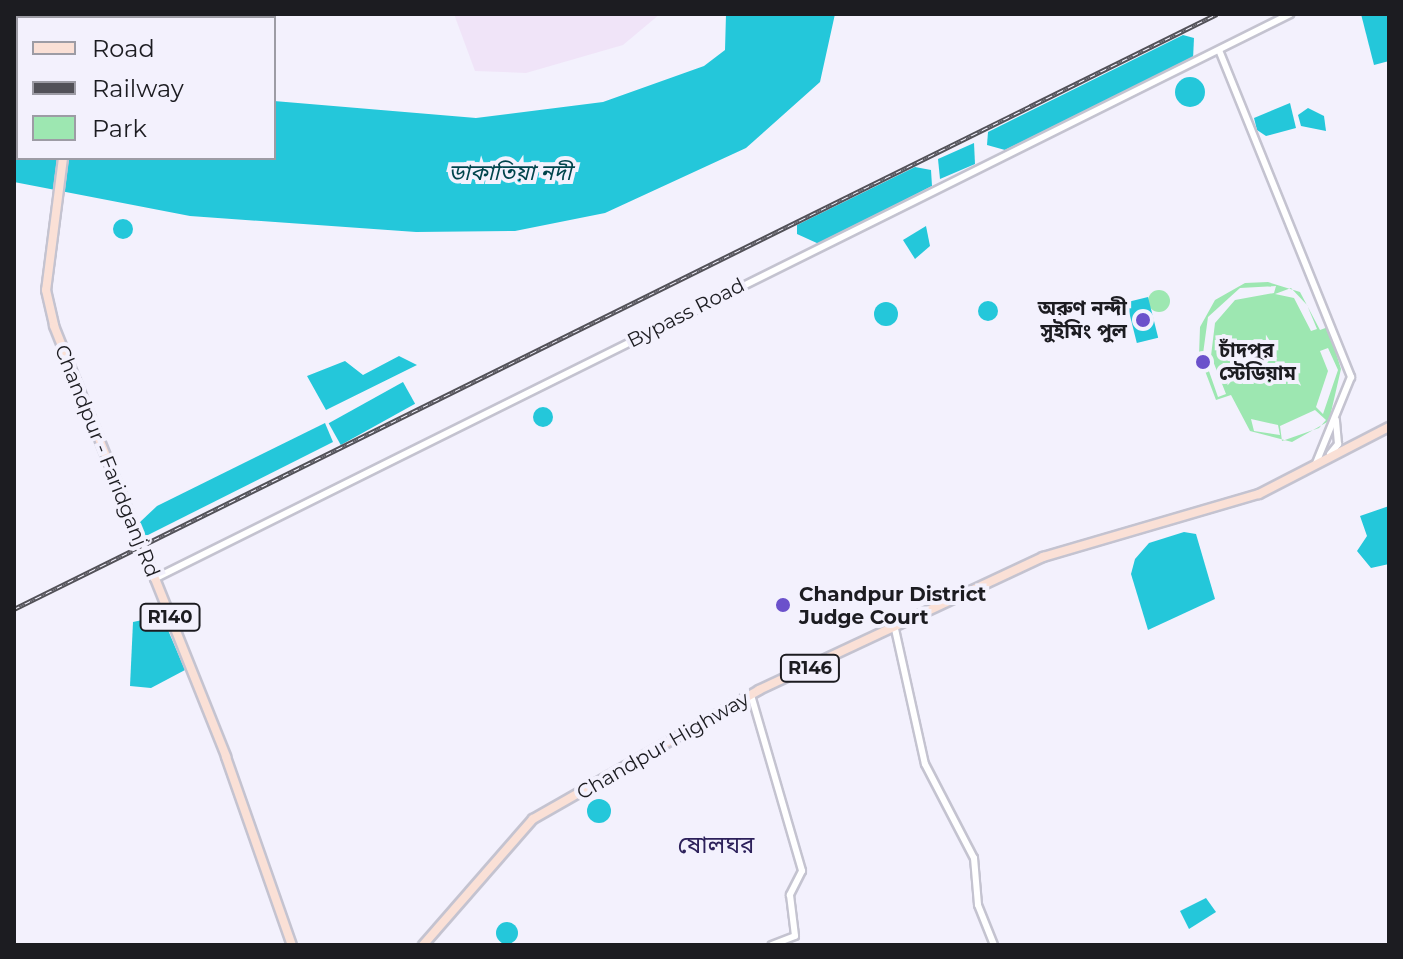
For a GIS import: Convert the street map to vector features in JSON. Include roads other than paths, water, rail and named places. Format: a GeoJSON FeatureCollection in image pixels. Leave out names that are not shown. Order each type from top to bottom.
{"type":"FeatureCollection","features":[{"type":"Feature","properties":{"kind":"main road","name":"Chandpur - Faridganj Rd"},"geometry":{"type":"LineString","coordinates":[[63,160],[46,290],[292,945]]}},
{"type":"Feature","properties":{"kind":"main road","name":"Chandpur Highway"},"geometry":{"type":"LineString","coordinates":[[423,945],[533,819],[751,695],[1043,557],[1259,494],[1330,454],[1389,427]]}},
{"type":"Feature","properties":{"kind":"street","name":"Bypass Road"},"geometry":{"type":"LineString","coordinates":[[154,580],[1290,14]]}},
{"type":"Feature","properties":{"kind":"street"},"geometry":{"type":"LineString","coordinates":[[1219,50],[1349,369],[1336,420],[1316,463]]}},
{"type":"Feature","properties":{"kind":"street"},"geometry":{"type":"LineString","coordinates":[[1330,454],[1338,444],[1336,420]]}},
{"type":"Feature","properties":{"kind":"street"},"geometry":{"type":"LineString","coordinates":[[895,629],[925,764],[974,858],[978,905],[994,945]]}},
{"type":"Feature","properties":{"kind":"street"},"geometry":{"type":"LineString","coordinates":[[751,695],[802,871],[790,895],[796,935],[772,945]]}},
{"type":"Feature","properties":{"kind":"water","name":"ডাকাতিয়া নদী"},"geometry":{"type":"Polygon","coordinates":[[[726,14],[835,14],[820,82],[746,148],[605,213],[515,231],[416,232],[190,216],[14,182],[14,59],[16,160],[276,160],[276,101],[476,118],[603,102],[704,66],[725,50],[726,14]]]}},
{"type":"Feature","properties":{"kind":"water"},"geometry":{"type":"Polygon","coordinates":[[[1361,14],[1389,14],[1389,61],[1374,65],[1361,14]]]}},
{"type":"Feature","properties":{"kind":"water"},"geometry":{"type":"Polygon","coordinates":[[[1183,35],[1194,38],[1193,59],[1005,150],[987,145],[988,132],[1183,35]]]}},
{"type":"Feature","properties":{"kind":"water"},"geometry":{"type":"Polygon","coordinates":[[[1190,77],[1196,78],[1204,86],[1204,98],[1196,106],[1190,107],[1184,106],[1176,98],[1175,92],[1176,86],[1184,78],[1190,77]]]}},
{"type":"Feature","properties":{"kind":"water"},"geometry":{"type":"Polygon","coordinates":[[[1290,103],[1296,128],[1266,136],[1257,130],[1254,118],[1290,103]]]}},
{"type":"Feature","properties":{"kind":"water"},"geometry":{"type":"Polygon","coordinates":[[[1308,108],[1324,116],[1326,131],[1301,126],[1298,115],[1308,108]]]}},
{"type":"Feature","properties":{"kind":"water"},"geometry":{"type":"Polygon","coordinates":[[[974,143],[975,164],[940,179],[938,159],[974,143]]]}},
{"type":"Feature","properties":{"kind":"water"},"geometry":{"type":"Polygon","coordinates":[[[915,167],[931,170],[932,186],[819,244],[797,234],[797,225],[915,167]]]}},
{"type":"Feature","properties":{"kind":"water"},"geometry":{"type":"Polygon","coordinates":[[[123,219],[130,222],[133,229],[130,236],[123,239],[116,236],[113,229],[116,222],[123,219]]]}},
{"type":"Feature","properties":{"kind":"water"},"geometry":{"type":"Polygon","coordinates":[[[926,226],[930,246],[915,259],[903,240],[926,226]]]}},
{"type":"Feature","properties":{"kind":"water","name":"অরুণ নন্দী সুইমিং পুল"},"geometry":{"type":"Polygon","coordinates":[[[1148,297],[1158,338],[1137,343],[1127,302],[1148,297]]]}},
{"type":"Feature","properties":{"kind":"water"},"geometry":{"type":"Polygon","coordinates":[[[984,301],[992,301],[998,311],[992,321],[984,321],[978,315],[978,307],[984,301]]]}},
{"type":"Feature","properties":{"kind":"water"},"geometry":{"type":"Polygon","coordinates":[[[886,302],[897,309],[898,314],[891,325],[886,326],[875,319],[874,314],[881,303],[886,302]]]}},
{"type":"Feature","properties":{"kind":"water"},"geometry":{"type":"Polygon","coordinates":[[[399,356],[417,365],[326,410],[307,376],[345,361],[363,375],[399,356]]]}},
{"type":"Feature","properties":{"kind":"water"},"geometry":{"type":"Polygon","coordinates":[[[403,382],[415,404],[341,445],[329,423],[403,382]]]}},
{"type":"Feature","properties":{"kind":"water"},"geometry":{"type":"Polygon","coordinates":[[[543,407],[550,410],[553,417],[550,424],[543,427],[536,424],[533,417],[536,410],[543,407]]]}},
{"type":"Feature","properties":{"kind":"water"},"geometry":{"type":"Polygon","coordinates":[[[325,423],[333,442],[146,536],[139,523],[157,506],[325,423]]]}},
{"type":"Feature","properties":{"kind":"water"},"geometry":{"type":"Polygon","coordinates":[[[1389,506],[1389,564],[1371,568],[1357,551],[1367,536],[1360,516],[1389,506]]]}},
{"type":"Feature","properties":{"kind":"water"},"geometry":{"type":"Polygon","coordinates":[[[1184,532],[1196,534],[1215,599],[1148,630],[1131,574],[1135,559],[1149,543],[1184,532]]]}},
{"type":"Feature","properties":{"kind":"water"},"geometry":{"type":"Polygon","coordinates":[[[162,616],[185,670],[151,688],[130,686],[133,622],[162,616]]]}},
{"type":"Feature","properties":{"kind":"water"},"geometry":{"type":"Polygon","coordinates":[[[599,799],[607,803],[611,811],[607,819],[599,823],[591,819],[587,811],[591,803],[599,799]]]}},
{"type":"Feature","properties":{"kind":"water"},"geometry":{"type":"Polygon","coordinates":[[[1206,898],[1216,912],[1189,929],[1180,911],[1206,898]]]}},
{"type":"Feature","properties":{"kind":"water"},"geometry":{"type":"Polygon","coordinates":[[[503,922],[511,922],[518,933],[511,944],[503,944],[496,937],[496,929],[503,922]]]}},
{"type":"Feature","properties":{"kind":"railway"},"geometry":{"type":"LineString","coordinates":[[14,609],[1217,14]]}},
{"type":"Feature","properties":{"kind":"place","name":"অরুণ নন্দী সুইমিং পুল"},"geometry":{"type":"Point","coordinates":[1143,320]}},
{"type":"Feature","properties":{"kind":"place","name":"চাঁদপুর স্টেডিয়াম"},"geometry":{"type":"Point","coordinates":[1203,362]}},
{"type":"Feature","properties":{"kind":"place","name":"Chandpur District Judge Court"},"geometry":{"type":"Point","coordinates":[783,605]}},
{"type":"Feature","properties":{"kind":"district","name":"ষোলঘর"},"geometry":{"type":"Point","coordinates":[716,845]}}]}
